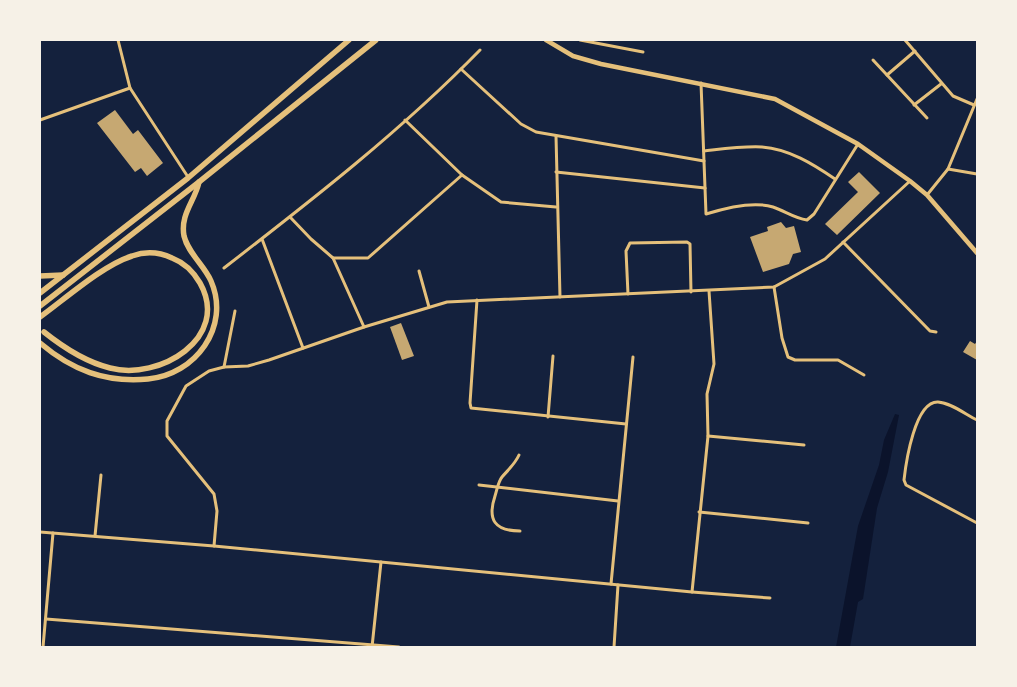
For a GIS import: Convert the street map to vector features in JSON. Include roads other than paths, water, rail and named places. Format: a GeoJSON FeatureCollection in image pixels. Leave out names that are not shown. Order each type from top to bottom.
{"type":"FeatureCollection","features":[{"type":"Feature","properties":{"kind":"main road"},"geometry":{"type":"LineString","coordinates":[[40,293],[188,178],[349,40]]}},
{"type":"Feature","properties":{"kind":"main road"},"geometry":{"type":"LineString","coordinates":[[40,306],[200,182],[376,40]]}},
{"type":"Feature","properties":{"kind":"main road"},"geometry":{"type":"LineString","coordinates":[[40,343],[58,358],[76,368],[112,380],[152,379],[176,371],[195,358],[212,335],[217,312],[212,283],[187,245],[184,237],[186,214],[200,182]]}},
{"type":"Feature","properties":{"kind":"main road"},"geometry":{"type":"LineString","coordinates":[[40,317],[108,268],[132,256],[145,253],[164,254],[181,261],[196,276],[206,296],[205,318],[202,329],[192,346],[172,362],[153,368],[112,369],[64,348],[44,332]]}},
{"type":"Feature","properties":{"kind":"main road"},"geometry":{"type":"LineString","coordinates":[[40,276],[65,274]]}},
{"type":"Feature","properties":{"kind":"street"},"geometry":{"type":"LineString","coordinates":[[118,40],[130,88],[188,178]]}},
{"type":"Feature","properties":{"kind":"street"},"geometry":{"type":"LineString","coordinates":[[546,40],[573,56],[601,64],[775,99],[858,144],[910,181],[927,195],[977,253]]}},
{"type":"Feature","properties":{"kind":"street"},"geometry":{"type":"LineString","coordinates":[[580,40],[643,52]]}},
{"type":"Feature","properties":{"kind":"street"},"geometry":{"type":"LineString","coordinates":[[905,40],[953,96],[974,105]]}},
{"type":"Feature","properties":{"kind":"street"},"geometry":{"type":"LineString","coordinates":[[224,268],[290,217],[405,120],[480,50]]}},
{"type":"Feature","properties":{"kind":"street"},"geometry":{"type":"LineString","coordinates":[[887,75],[915,52]]}},
{"type":"Feature","properties":{"kind":"street"},"geometry":{"type":"LineString","coordinates":[[873,60],[926,118]]}},
{"type":"Feature","properties":{"kind":"street"},"geometry":{"type":"LineString","coordinates":[[461,69],[521,124],[536,132],[704,161]]}},
{"type":"Feature","properties":{"kind":"street"},"geometry":{"type":"LineString","coordinates":[[701,83],[706,214],[717,210],[760,205],[772,207],[799,219],[807,220],[814,214],[858,144]]}},
{"type":"Feature","properties":{"kind":"street"},"geometry":{"type":"LineString","coordinates":[[914,105],[941,84]]}},
{"type":"Feature","properties":{"kind":"street"},"geometry":{"type":"LineString","coordinates":[[40,120],[130,88]]}},
{"type":"Feature","properties":{"kind":"street"},"geometry":{"type":"LineString","coordinates":[[927,195],[948,169],[977,99]]}},
{"type":"Feature","properties":{"kind":"street"},"geometry":{"type":"LineString","coordinates":[[405,120],[462,175],[501,202],[556,207]]}},
{"type":"Feature","properties":{"kind":"street"},"geometry":{"type":"LineString","coordinates":[[556,136],[556,207],[560,297]]}},
{"type":"Feature","properties":{"kind":"street"},"geometry":{"type":"LineString","coordinates":[[704,151],[761,147],[786,152],[813,164],[836,179]]}},
{"type":"Feature","properties":{"kind":"street"},"geometry":{"type":"LineString","coordinates":[[948,169],[977,174]]}},
{"type":"Feature","properties":{"kind":"street"},"geometry":{"type":"LineString","coordinates":[[556,172],[705,188]]}},
{"type":"Feature","properties":{"kind":"street"},"geometry":{"type":"LineString","coordinates":[[333,258],[368,258],[462,175]]}},
{"type":"Feature","properties":{"kind":"street"},"geometry":{"type":"LineString","coordinates":[[214,546],[217,510],[214,494],[167,436],[165,429],[167,421],[186,386],[196,378],[224,367],[248,366],[364,327],[447,302],[774,287],[811,268],[843,242],[910,181]]}},
{"type":"Feature","properties":{"kind":"street"},"geometry":{"type":"LineString","coordinates":[[290,217],[333,258],[364,327]]}},
{"type":"Feature","properties":{"kind":"street"},"geometry":{"type":"LineString","coordinates":[[262,239],[303,348]]}},
{"type":"Feature","properties":{"kind":"street"},"geometry":{"type":"LineString","coordinates":[[628,294],[626,250],[630,243],[687,242],[690,244],[691,292]]}},
{"type":"Feature","properties":{"kind":"street"},"geometry":{"type":"LineString","coordinates":[[843,242],[930,331],[936,332]]}},
{"type":"Feature","properties":{"kind":"street"},"geometry":{"type":"LineString","coordinates":[[419,271],[429,307]]}},
{"type":"Feature","properties":{"kind":"street"},"geometry":{"type":"LineString","coordinates":[[774,287],[782,338],[788,357],[795,360],[838,360],[864,375]]}},
{"type":"Feature","properties":{"kind":"street"},"geometry":{"type":"LineString","coordinates":[[692,592],[708,436],[706,394],[714,364],[709,291]]}},
{"type":"Feature","properties":{"kind":"street"},"geometry":{"type":"LineString","coordinates":[[477,300],[471,408],[626,424]]}},
{"type":"Feature","properties":{"kind":"street"},"geometry":{"type":"LineString","coordinates":[[224,367],[235,311]]}},
{"type":"Feature","properties":{"kind":"street"},"geometry":{"type":"LineString","coordinates":[[548,417],[553,356]]}},
{"type":"Feature","properties":{"kind":"street"},"geometry":{"type":"LineString","coordinates":[[611,584],[633,357]]}},
{"type":"Feature","properties":{"kind":"street"},"geometry":{"type":"LineString","coordinates":[[977,420],[946,404],[936,402],[927,406],[918,422],[909,449],[904,480],[906,485],[977,523]]}},
{"type":"Feature","properties":{"kind":"street"},"geometry":{"type":"LineString","coordinates":[[708,436],[804,445]]}},
{"type":"Feature","properties":{"kind":"street"},"geometry":{"type":"LineString","coordinates":[[519,455],[501,478],[492,504],[492,513],[495,524],[508,531],[520,531]]}},
{"type":"Feature","properties":{"kind":"street"},"geometry":{"type":"LineString","coordinates":[[95,536],[100,475]]}},
{"type":"Feature","properties":{"kind":"street"},"geometry":{"type":"LineString","coordinates":[[479,485],[618,501]]}},
{"type":"Feature","properties":{"kind":"street"},"geometry":{"type":"LineString","coordinates":[[699,512],[808,523]]}},
{"type":"Feature","properties":{"kind":"street"},"geometry":{"type":"LineString","coordinates":[[40,532],[214,546],[770,598]]}},
{"type":"Feature","properties":{"kind":"street"},"geometry":{"type":"LineString","coordinates":[[43,647],[53,533]]}},
{"type":"Feature","properties":{"kind":"street"},"geometry":{"type":"LineString","coordinates":[[372,646],[381,562]]}},
{"type":"Feature","properties":{"kind":"street"},"geometry":{"type":"LineString","coordinates":[[614,647],[618,585]]}},
{"type":"Feature","properties":{"kind":"street"},"geometry":{"type":"LineString","coordinates":[[46,619],[399,647]]}},
{"type":"Feature","properties":{"kind":"water"},"geometry":{"type":"Polygon","coordinates":[[[895,414],[899,415],[888,472],[877,508],[863,599],[858,602],[850,647],[836,647],[858,526],[879,465],[884,440],[895,414]]]}}]}
